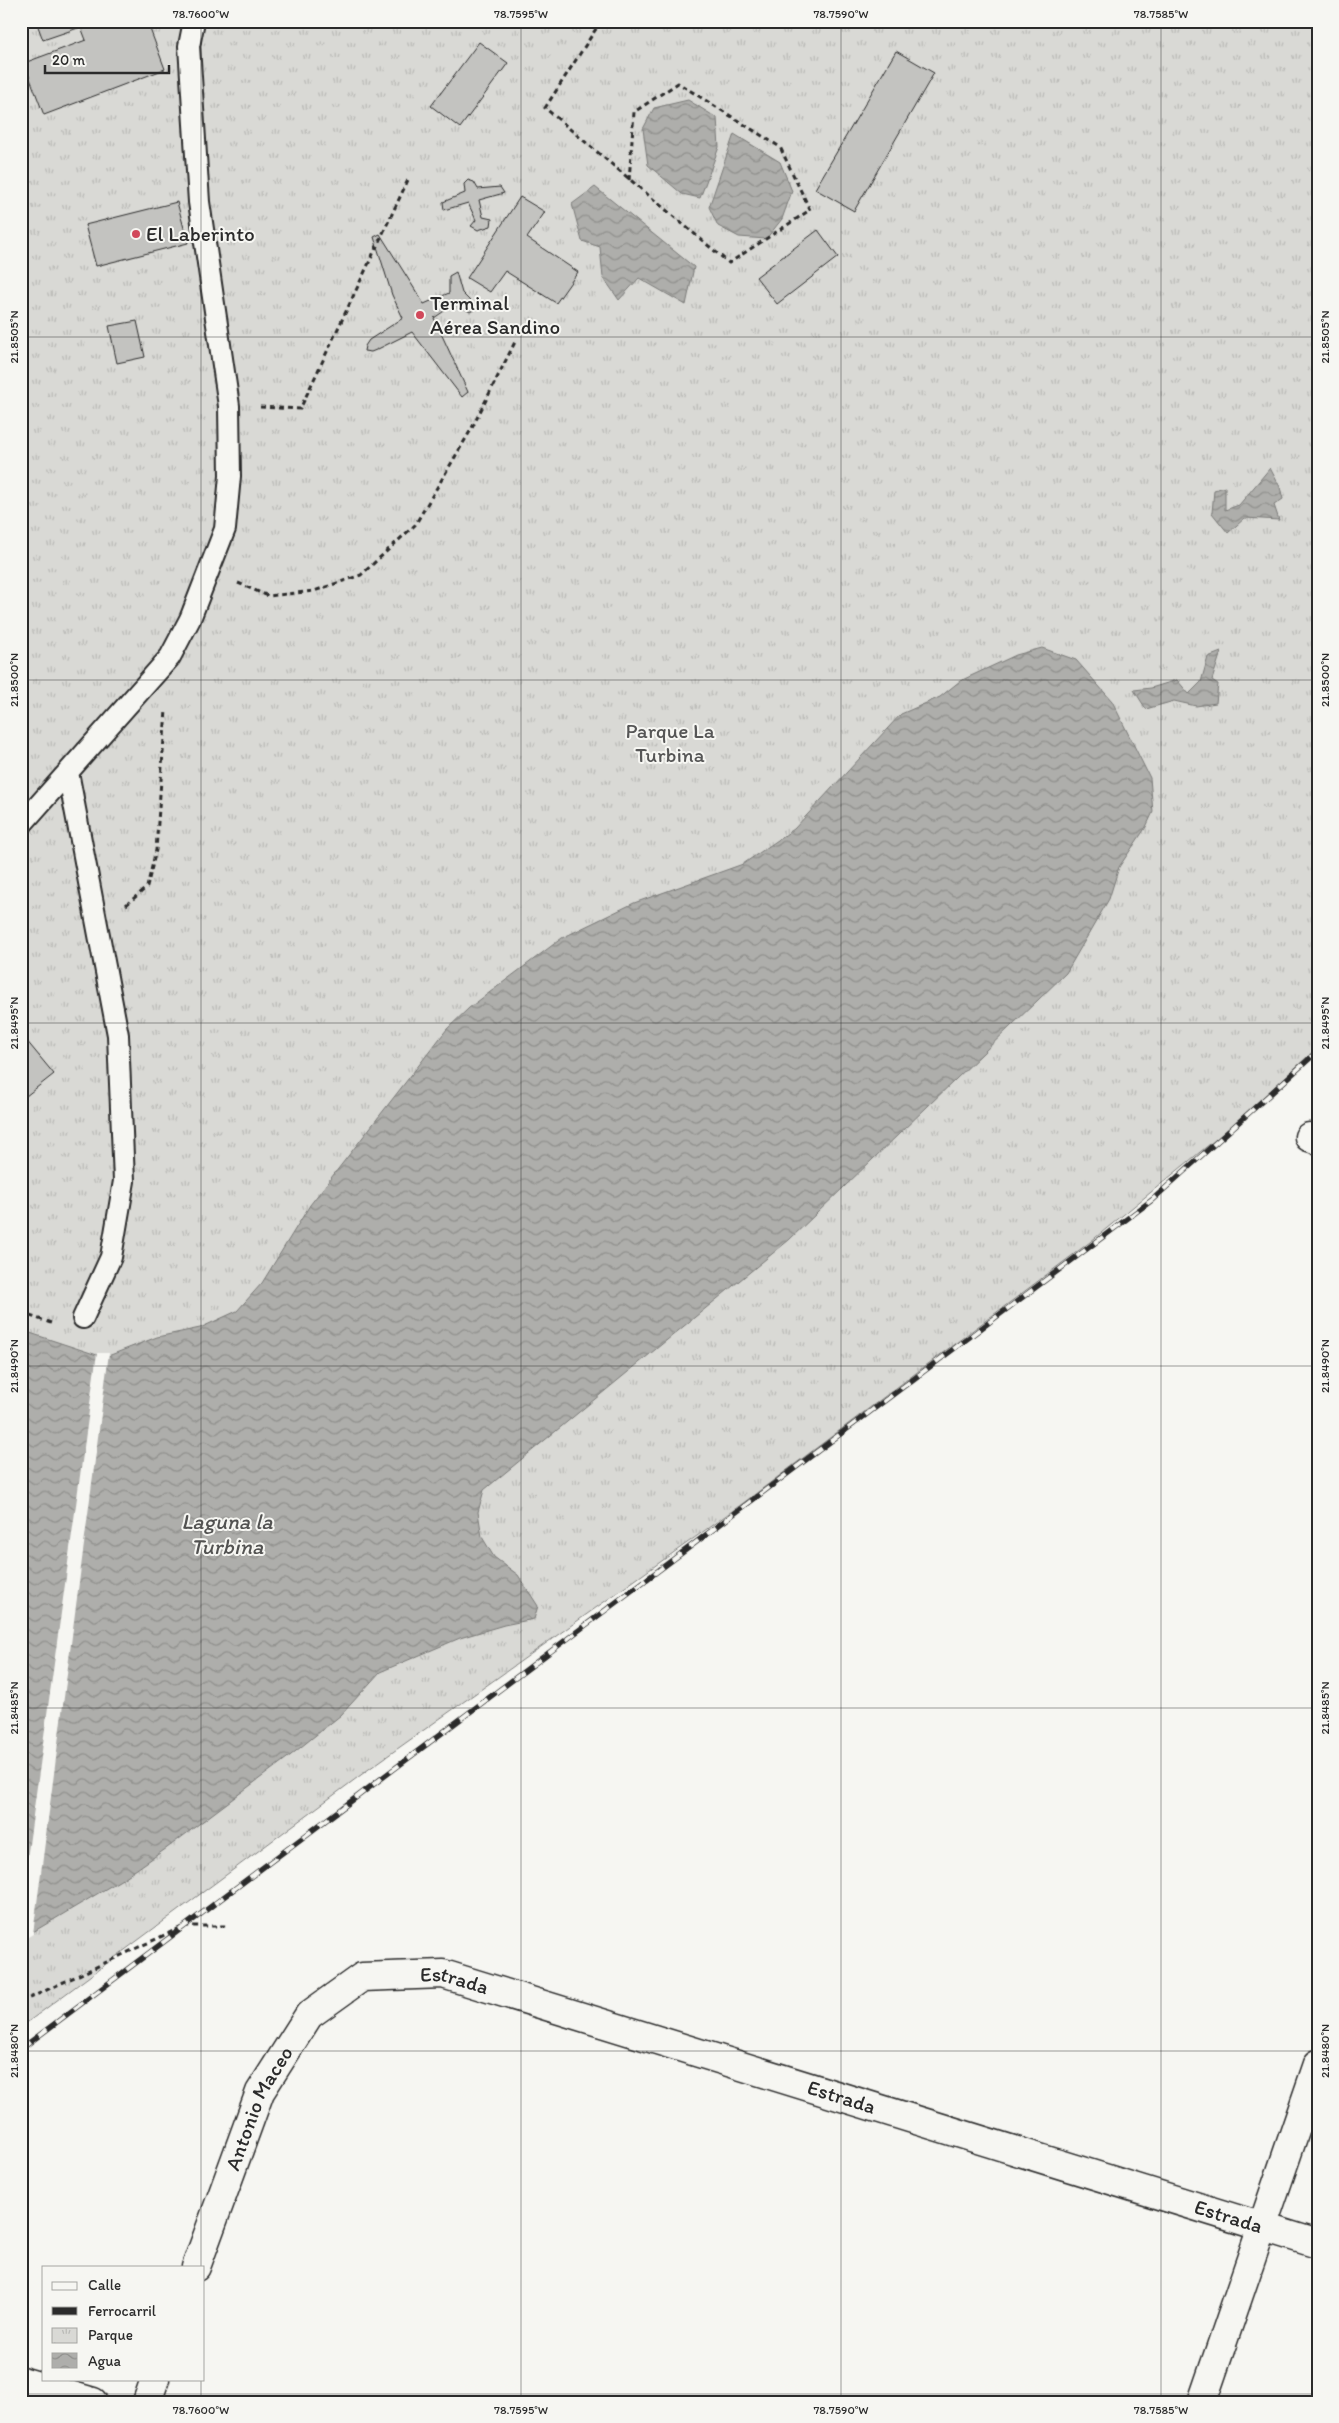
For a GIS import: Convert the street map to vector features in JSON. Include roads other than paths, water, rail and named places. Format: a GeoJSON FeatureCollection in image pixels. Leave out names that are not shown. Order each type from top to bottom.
{"type":"FeatureCollection","features":[{"type":"Feature","properties":{"kind":"street","name":"Estrada"},"geometry":{"type":"LineString","coordinates":[[362,1977],[443,1974],[1318,2244]]}},
{"type":"Feature","properties":{"kind":"street","name":"Antonio Maceo"},"geometry":{"type":"LineString","coordinates":[[196,2266],[260,2092],[309,2015],[362,1977]]}},
{"type":"Feature","properties":{"kind":"street"},"geometry":{"type":"LineString","coordinates":[[1202,2402],[1318,2064]]}},
{"type":"Feature","properties":{"kind":"street"},"geometry":{"type":"LineString","coordinates":[[147,2402],[156,2380]]}},
{"type":"Feature","properties":{"kind":"street"},"geometry":{"type":"LineString","coordinates":[[21,2381],[94,2402]]}},
{"type":"Feature","properties":{"kind":"lane"},"geometry":{"type":"LineString","coordinates":[[21,825],[170,657],[190,619],[207,570],[225,529],[230,476],[229,406],[199,202],[189,46],[194,21]]}},
{"type":"Feature","properties":{"kind":"lane"},"geometry":{"type":"LineString","coordinates":[[68,772],[118,1035],[124,1180],[111,1257],[83,1318]]}},
{"type":"Feature","properties":{"kind":"water"},"geometry":{"type":"Polygon","coordinates":[[[688,100],[717,118],[719,147],[700,198],[682,194],[648,165],[643,129],[654,108],[688,100]]]}},
{"type":"Feature","properties":{"kind":"water"},"geometry":{"type":"Polygon","coordinates":[[[734,134],[780,162],[792,191],[782,219],[766,239],[739,237],[718,226],[709,207],[734,134]]]}},
{"type":"Feature","properties":{"kind":"water"},"geometry":{"type":"Polygon","coordinates":[[[595,187],[694,267],[686,305],[639,278],[619,300],[603,277],[600,247],[582,241],[572,204],[595,187]]]}},
{"type":"Feature","properties":{"kind":"water"},"geometry":{"type":"Polygon","coordinates":[[[1270,468],[1280,487],[1283,499],[1274,505],[1279,520],[1245,518],[1228,533],[1212,513],[1214,490],[1225,487],[1225,510],[1239,505],[1270,468]]]}},
{"type":"Feature","properties":{"kind":"water","name":"Laguna la Turbina"},"geometry":{"type":"Polygon","coordinates":[[[1042,648],[1076,660],[1112,701],[1150,778],[1153,812],[1146,827],[1119,867],[1109,899],[1066,973],[789,1240],[484,1490],[478,1512],[482,1537],[494,1557],[518,1575],[538,1606],[534,1619],[504,1625],[460,1638],[380,1672],[341,1715],[167,1848],[124,1878],[21,1939],[21,1330],[97,1355],[108,1356],[157,1337],[200,1328],[237,1311],[262,1283],[310,1205],[447,1029],[469,1008],[562,938],[634,903],[743,864],[794,829],[901,714],[940,697],[960,681],[1016,655],[1042,648]]]}},
{"type":"Feature","properties":{"kind":"water"},"geometry":{"type":"Polygon","coordinates":[[[1221,652],[1212,680],[1218,684],[1216,703],[1196,706],[1174,701],[1146,709],[1134,690],[1151,688],[1177,680],[1189,694],[1201,682],[1208,657],[1221,652]]]}},
{"type":"Feature","properties":{"kind":"railway"},"geometry":{"type":"LineString","coordinates":[[21,2049],[1152,1200],[1318,1051]]}},
{"type":"Feature","properties":{"kind":"place","name":"El Laberinto"},"geometry":{"type":"Point","coordinates":[136,234]}},
{"type":"Feature","properties":{"kind":"place","name":"Terminal Aérea Sandino"},"geometry":{"type":"Point","coordinates":[420,315]}},
{"type":"Feature","properties":{"kind":"park label","name":"Parque La Turbina"},"geometry":{"type":"Point","coordinates":[670,743]}}]}
